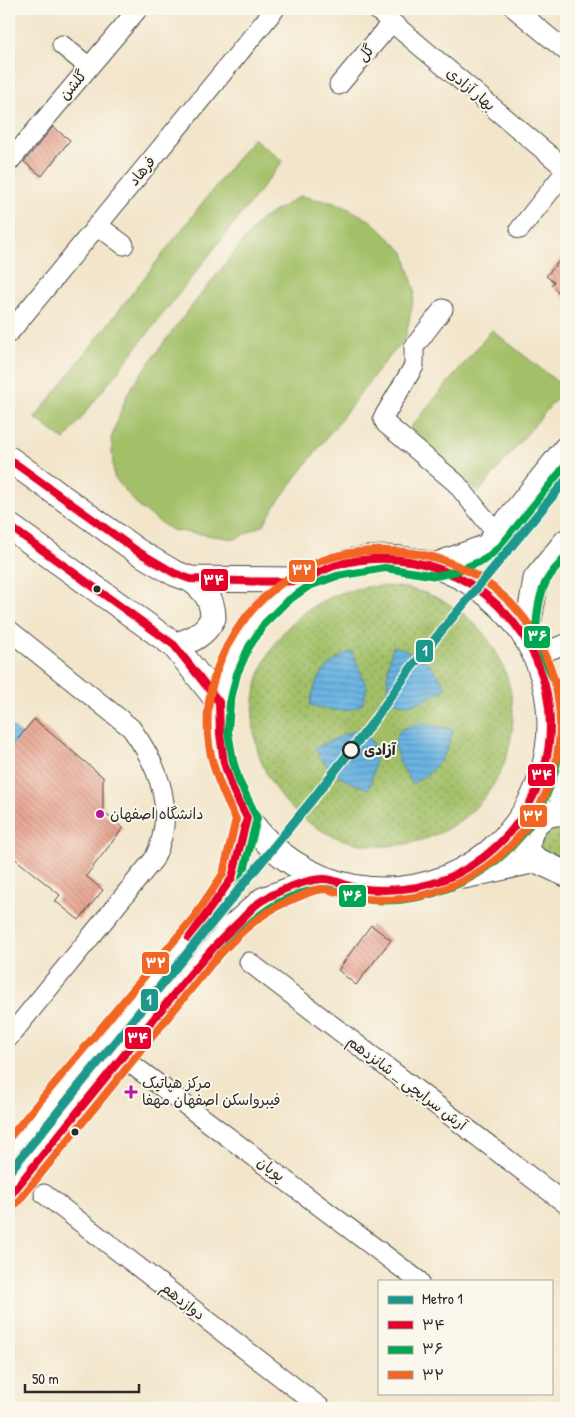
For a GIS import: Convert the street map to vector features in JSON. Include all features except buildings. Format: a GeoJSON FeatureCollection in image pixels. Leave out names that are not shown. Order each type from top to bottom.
{"type":"FeatureCollection","features":[{"type":"Feature","properties":{"kind":"main road"},"geometry":{"type":"LineString","coordinates":[[434,566],[487,547],[566,449]]}},
{"type":"Feature","properties":{"kind":"main road"},"geometry":{"type":"LineString","coordinates":[[9,459],[137,550],[174,573],[190,579],[203,587],[210,599],[213,618],[194,640],[174,646]]}},
{"type":"Feature","properties":{"kind":"main road"},"geometry":{"type":"LineString","coordinates":[[9,526],[174,646],[219,702]]}},
{"type":"Feature","properties":{"kind":"main road"},"geometry":{"type":"LineString","coordinates":[[531,646],[536,578],[566,542]]}},
{"type":"Feature","properties":{"kind":"main road"},"geometry":{"type":"LineString","coordinates":[[536,860],[412,888],[382,890],[352,887],[322,878],[288,858],[268,843],[248,818],[232,792],[223,763],[218,733],[219,702],[226,673],[242,638],[255,619],[276,597],[301,580],[333,566],[366,559],[400,559],[434,566],[462,577],[487,594],[508,614],[531,646],[546,684],[550,714],[550,744],[562,799],[566,804]]}},
{"type":"Feature","properties":{"kind":"main road"},"geometry":{"type":"LineString","coordinates":[[190,579],[301,580]]}},
{"type":"Feature","properties":{"kind":"main road"},"geometry":{"type":"LineString","coordinates":[[442,880],[470,868],[494,850],[515,828],[532,802],[541,781],[550,744]]}},
{"type":"Feature","properties":{"kind":"main road"},"geometry":{"type":"LineString","coordinates":[[566,813],[552,812],[538,820],[528,836],[527,851],[536,860],[566,874]]}},
{"type":"Feature","properties":{"kind":"main road"},"geometry":{"type":"LineString","coordinates":[[9,1153],[202,923],[232,878],[248,818]]}},
{"type":"Feature","properties":{"kind":"main road"},"geometry":{"type":"LineString","coordinates":[[9,1197],[218,940],[263,900],[322,878]]}},
{"type":"Feature","properties":{"kind":"main road"},"geometry":{"type":"LineString","coordinates":[[32,1125],[53,1142]]}},
{"type":"Feature","properties":{"kind":"street","name":"گلشن"},"geometry":{"type":"LineString","coordinates":[[9,162],[138,9]]}},
{"type":"Feature","properties":{"kind":"street","name":"فرهاد"},"geometry":{"type":"LineString","coordinates":[[9,333],[275,9]]}},
{"type":"Feature","properties":{"kind":"street","name":"بهار آزادی"},"geometry":{"type":"LineString","coordinates":[[376,9],[566,170]]}},
{"type":"Feature","properties":{"kind":"street"},"geometry":{"type":"LineString","coordinates":[[515,9],[566,51]]}},
{"type":"Feature","properties":{"kind":"street","name":"گل"},"geometry":{"type":"LineString","coordinates":[[337,84],[392,22]]}},
{"type":"Feature","properties":{"kind":"street"},"geometry":{"type":"LineString","coordinates":[[62,45],[89,67]]}},
{"type":"Feature","properties":{"kind":"street"},"geometry":{"type":"LineString","coordinates":[[520,229],[566,170]]}},
{"type":"Feature","properties":{"kind":"street"},"geometry":{"type":"LineString","coordinates":[[97,225],[124,245]]}},
{"type":"Feature","properties":{"kind":"street"},"geometry":{"type":"LineString","coordinates":[[443,309],[414,347],[414,366],[383,418],[386,424],[456,483],[497,534]]}},
{"type":"Feature","properties":{"kind":"street"},"geometry":{"type":"LineString","coordinates":[[9,630],[131,728],[146,749],[157,773],[166,819],[164,840],[154,859],[9,1037]]}},
{"type":"Feature","properties":{"kind":"street"},"geometry":{"type":"LineString","coordinates":[[531,646],[566,644]]}},
{"type":"Feature","properties":{"kind":"street","name":"آرش سرابچی _ شانزدهم"},"geometry":{"type":"LineString","coordinates":[[249,962],[566,1204]]}},
{"type":"Feature","properties":{"kind":"street","name":"پویان"},"geometry":{"type":"LineString","coordinates":[[122,1057],[418,1280]]}},
{"type":"Feature","properties":{"kind":"street","name":"دوازدهم"},"geometry":{"type":"LineString","coordinates":[[44,1194],[321,1408]]}},
{"type":"Feature","properties":{"kind":"green space"},"geometry":{"type":"Polygon","coordinates":[[[253,138],[283,161],[64,440],[35,418],[253,138]]]}},
{"type":"Feature","properties":{"kind":"green space"},"geometry":{"type":"Polygon","coordinates":[[[300,196],[340,204],[371,221],[404,252],[415,292],[405,339],[379,369],[279,500],[263,525],[235,539],[171,530],[140,508],[114,477],[111,439],[128,392],[173,330],[260,220],[300,196]]]}},
{"type":"Feature","properties":{"kind":"green space"},"geometry":{"type":"Polygon","coordinates":[[[492,330],[565,388],[479,492],[406,433],[492,330]]]}},
{"type":"Feature","properties":{"kind":"green space"},"geometry":{"type":"Polygon","coordinates":[[[383,586],[408,589],[433,596],[455,608],[475,624],[491,644],[503,666],[510,691],[513,716],[510,741],[503,766],[491,788],[475,808],[455,824],[433,836],[408,843],[383,846],[358,843],[333,836],[311,824],[291,808],[275,788],[263,766],[256,741],[253,716],[256,691],[263,666],[275,644],[291,624],[311,608],[333,596],[358,589],[383,586]]]}},
{"type":"Feature","properties":{"kind":"green space"},"geometry":{"type":"Polygon","coordinates":[[[566,823],[566,858],[541,851],[544,834],[555,825],[566,823]]]}},
{"type":"Feature","properties":{"kind":"water"},"geometry":{"type":"Polygon","coordinates":[[[393,646],[411,652],[425,661],[436,672],[446,688],[424,700],[411,704],[400,704],[393,700],[387,684],[393,646]]]}},
{"type":"Feature","properties":{"kind":"water"},"geometry":{"type":"Polygon","coordinates":[[[352,651],[367,688],[363,703],[357,707],[344,710],[330,710],[310,705],[318,679],[323,672],[335,660],[352,651]]]}},
{"type":"Feature","properties":{"kind":"water"},"geometry":{"type":"Polygon","coordinates":[[[421,723],[453,730],[447,748],[439,762],[428,774],[412,784],[401,764],[395,742],[397,735],[402,729],[421,723]]]}},
{"type":"Feature","properties":{"kind":"water"},"geometry":{"type":"Polygon","coordinates":[[[9,724],[22,735],[9,750],[9,724]]]}},
{"type":"Feature","properties":{"kind":"water"},"geometry":{"type":"Polygon","coordinates":[[[352,731],[367,735],[374,747],[375,761],[369,789],[351,783],[337,774],[325,763],[315,748],[352,731]]]}},
{"type":"Feature","properties":{"kind":"metro line","name":"1"},"geometry":{"type":"LineString","coordinates":[[9,1172],[312,800],[370,726],[411,668],[566,480]]}},
{"type":"Feature","properties":{"kind":"transit line","name":"۳۴"},"geometry":{"type":"LineString","coordinates":[[9,459],[137,551],[174,573],[190,579],[256,582],[296,581],[342,564],[373,559],[408,561],[441,569],[471,584],[497,605],[519,630],[536,659],[546,691],[550,726],[549,747],[544,768],[528,806],[517,824],[503,839],[488,854],[471,866],[431,884],[402,889],[372,890],[357,888],[331,880],[315,880],[284,890],[263,900],[254,907],[220,940],[192,972],[9,1197]]}},
{"type":"Feature","properties":{"kind":"transit line","name":"۳۶"},"geometry":{"type":"LineString","coordinates":[[17,1159],[210,929],[241,883],[257,818],[239,781],[233,761],[228,732],[230,703],[237,674],[249,647],[265,623],[286,602],[309,586],[337,576],[385,568],[436,576],[457,571],[484,560],[501,546],[566,465]]}},
{"type":"Feature","properties":{"kind":"transit line","name":"۳۴"},"geometry":{"type":"LineString","coordinates":[[9,526],[174,645],[219,702],[220,734],[224,763],[233,790],[247,818],[232,878],[189,938]]}},
{"type":"Feature","properties":{"kind":"transit line","name":"۳۲"},"geometry":{"type":"LineString","coordinates":[[9,1138],[194,917],[223,874],[236,819],[223,793],[213,765],[209,745],[208,716],[212,687],[221,660],[234,634],[251,611],[272,591],[295,574],[321,561],[346,554],[380,551],[417,554],[444,561],[469,572],[492,587],[513,605],[530,627],[544,652],[554,679],[560,719],[557,758],[552,777],[545,795],[525,829],[510,846],[475,874],[454,885],[433,892],[389,900],[366,899],[322,889],[287,901],[263,915],[242,932],[212,963],[17,1203]]}},
{"type":"Feature","properties":{"kind":"transit line","name":"۳۶"},"geometry":{"type":"LineString","coordinates":[[215,960],[249,924],[291,897],[323,889],[363,899],[407,899],[429,894],[471,878],[507,851],[522,835],[542,805],[555,770],[559,751],[561,732],[559,696],[537,636],[537,617],[539,602],[545,584],[566,557]]}},
{"type":"Feature","properties":{"kind":"place","name":"آزادی"},"geometry":{"type":"Point","coordinates":[351,750]}},
{"type":"Feature","properties":{"kind":"place","name":"دانشگاه اصفهان"},"geometry":{"type":"Point","coordinates":[100,814]}},
{"type":"Feature","properties":{"kind":"place","name":"مرکز هپاتیک فیبرواسکن اصفهان مهفا"},"geometry":{"type":"Point","coordinates":[131,1092]}}]}
